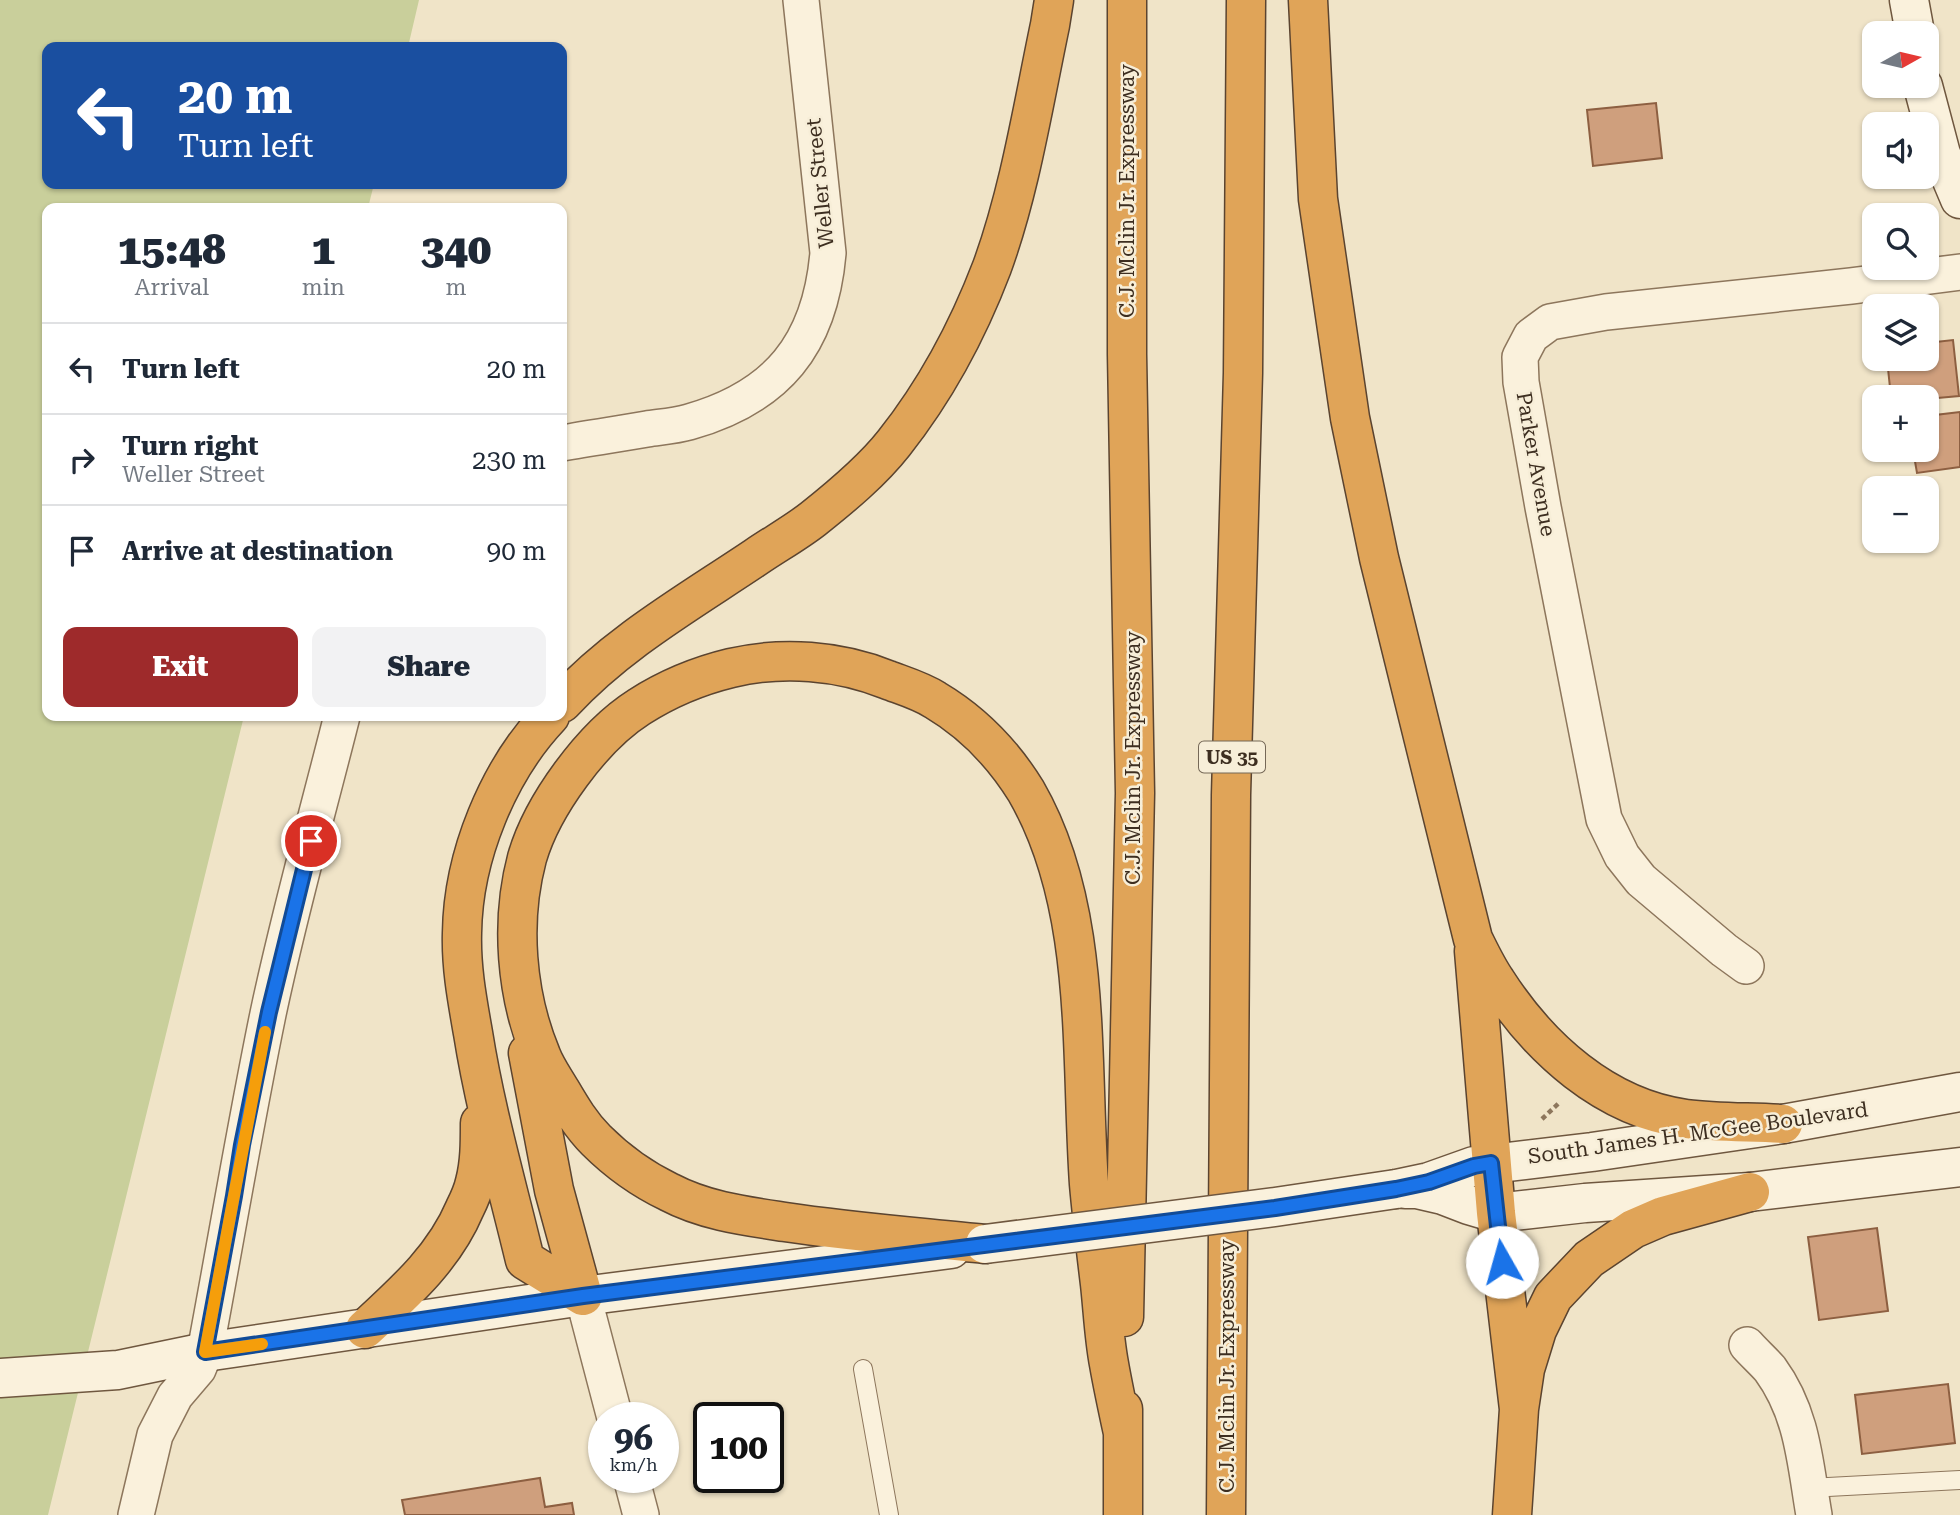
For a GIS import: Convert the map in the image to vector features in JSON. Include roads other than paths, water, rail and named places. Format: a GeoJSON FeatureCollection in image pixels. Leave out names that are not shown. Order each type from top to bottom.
{"type":"FeatureCollection","features":[{"type":"Feature","properties":{"kind":"highway"},"geometry":{"type":"LineString","coordinates":[[567,698],[586,677],[646,630],[821,512],[858,481],[894,444],[929,394],[964,334],[992,266],[1016,185],[1054,0]]}},
{"type":"Feature","properties":{"kind":"highway","name":"C.J. Mclin Jr. Expressway"},"geometry":{"type":"LineString","coordinates":[[1123,1515],[1135,793],[1127,354],[1128,0]]}},
{"type":"Feature","properties":{"kind":"highway","name":"C.J. Mclin Jr. Expressway"},"geometry":{"type":"LineString","coordinates":[[1226,1515],[1231,794],[1243,373],[1246,0]]}},
{"type":"Feature","properties":{"kind":"highway"},"geometry":{"type":"LineString","coordinates":[[1308,0],[1318,198],[1350,418],[1379,558],[1472,939],[1491,1163],[1519,1409]]}},
{"type":"Feature","properties":{"kind":"highway"},"geometry":{"type":"LineString","coordinates":[[583,1296],[554,1190],[528,1052],[517,947],[519,897],[528,857],[541,821],[565,782],[594,746],[634,710],[670,689],[708,674],[749,664],[792,661],[833,664],[873,673],[932,698],[974,727],[1001,755],[1026,793],[1054,851],[1066,894],[1079,980],[1090,1188],[1108,1362],[1123,1433]]}},
{"type":"Feature","properties":{"kind":"highway"},"geometry":{"type":"LineString","coordinates":[[545,721],[509,770],[488,811],[470,870],[462,930],[463,977],[479,1071],[525,1260],[583,1296]]}},
{"type":"Feature","properties":{"kind":"highway"},"geometry":{"type":"LineString","coordinates":[[1472,939],[1495,980],[1523,1019],[1568,1064],[1605,1091],[1638,1107],[1686,1119],[1783,1124]]}},
{"type":"Feature","properties":{"kind":"highway"},"geometry":{"type":"LineString","coordinates":[[524,1004],[542,1058],[573,1113],[594,1138],[625,1166],[671,1194],[723,1212],[814,1226],[985,1244]]}},
{"type":"Feature","properties":{"kind":"highway"},"geometry":{"type":"LineString","coordinates":[[365,1329],[432,1264],[463,1214],[475,1184],[480,1153],[479,1071]]}},
{"type":"Feature","properties":{"kind":"highway"},"geometry":{"type":"LineString","coordinates":[[1512,1515],[1519,1409],[1525,1369],[1536,1331],[1553,1297],[1589,1259],[1633,1229],[1663,1216],[1750,1192]]}},
{"type":"Feature","properties":{"kind":"main road"},"geometry":{"type":"LineString","coordinates":[[1909,0],[1912,21]]}},
{"type":"Feature","properties":{"kind":"main road"},"geometry":{"type":"LineString","coordinates":[[1926,98],[1941,153],[1960,200]]}},
{"type":"Feature","properties":{"kind":"main road","name":"South James H. McGee Boulevard"},"geometry":{"type":"LineString","coordinates":[[0,1378],[118,1370],[205,1352],[583,1296],[1275,1208],[1396,1189],[1491,1163],[1592,1152],[1783,1124],[1960,1092]]}},
{"type":"Feature","properties":{"kind":"main road","name":"South James H. McGee Boulevard"},"geometry":{"type":"LineString","coordinates":[[1396,1189],[1417,1189],[1443,1195],[1496,1213],[1585,1203],[1750,1192],[1960,1167]]}},
{"type":"Feature","properties":{"kind":"street","name":"Weller Street"},"geometry":{"type":"LineString","coordinates":[[567,442],[688,422],[743,402],[767,385],[792,361],[811,329],[827,273],[828,254],[801,0]]}},
{"type":"Feature","properties":{"kind":"street","name":"Parker Avenue"},"geometry":{"type":"LineString","coordinates":[[1746,966],[1641,880],[1622,856],[1604,819],[1543,507],[1521,382],[1520,357],[1531,336],[1550,322],[1606,312],[1960,272]]}},
{"type":"Feature","properties":{"kind":"street"},"geometry":{"type":"LineString","coordinates":[[135,1515],[155,1435],[175,1396],[198,1369],[205,1352],[269,1012],[341,721]]}},
{"type":"Feature","properties":{"kind":"street"},"geometry":{"type":"LineString","coordinates":[[583,1296],[611,1402]]}},
{"type":"Feature","properties":{"kind":"street"},"geometry":{"type":"LineString","coordinates":[[1747,1345],[1770,1369],[1791,1406],[1800,1430],[1812,1501]]}},
{"type":"Feature","properties":{"kind":"street"},"geometry":{"type":"LineString","coordinates":[[635,1493],[641,1515]]}},
{"type":"Feature","properties":{"kind":"lane"},"geometry":{"type":"LineString","coordinates":[[863,1369],[888,1515]]}},
{"type":"Feature","properties":{"kind":"lane"},"geometry":{"type":"LineString","coordinates":[[1812,1501],[1960,1480]]}}]}
